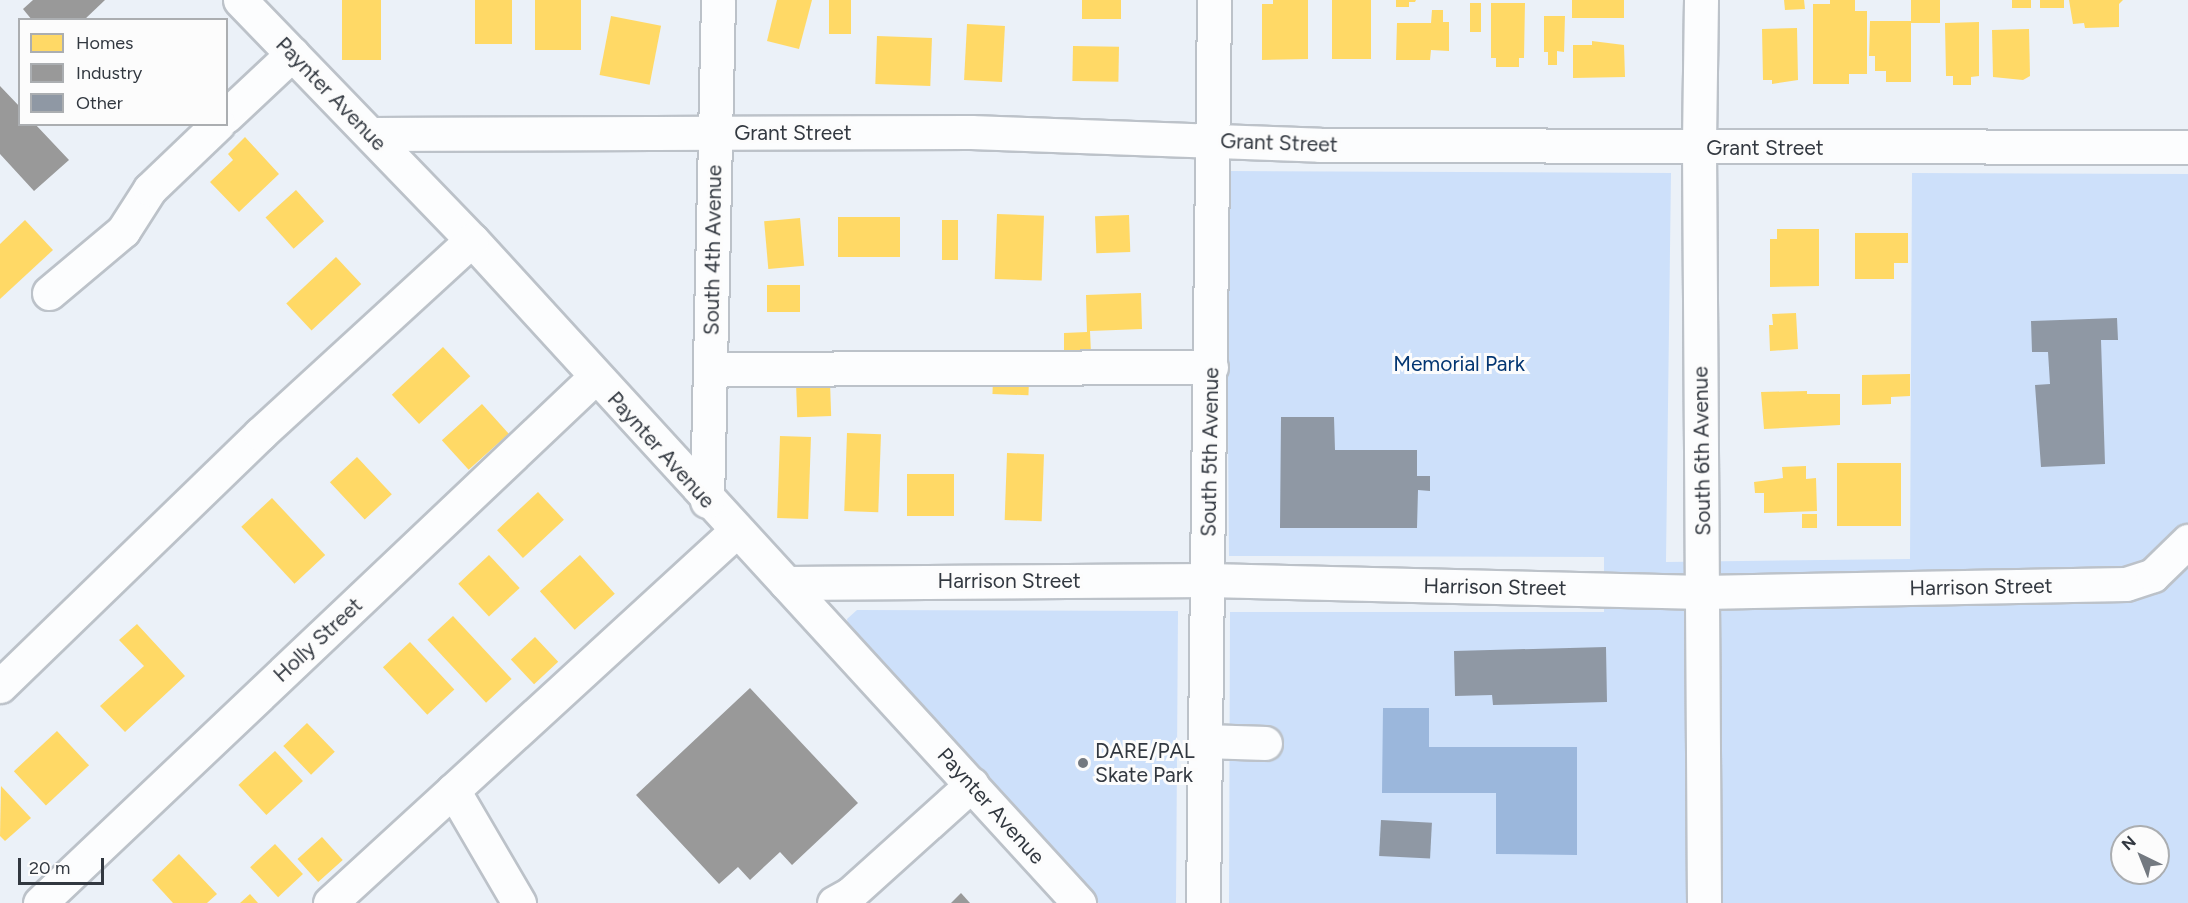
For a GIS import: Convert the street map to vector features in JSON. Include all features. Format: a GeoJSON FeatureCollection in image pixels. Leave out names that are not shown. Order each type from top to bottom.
{"type":"FeatureCollection","features":[{"type":"Feature","properties":{"kind":"street","name":"Paynter Avenue"},"geometry":{"type":"LineString","coordinates":[[240,0],[472,240],[707,501],[786,583],[1079,903]]}},
{"type":"Feature","properties":{"kind":"street","name":"South 4th Avenue"},"geometry":{"type":"LineString","coordinates":[[707,501],[718,0]]}},
{"type":"Feature","properties":{"kind":"street","name":"South 5th Avenue"},"geometry":{"type":"LineString","coordinates":[[1203,903],[1215,0]]}},
{"type":"Feature","properties":{"kind":"street","name":"South 6th Avenue"},"geometry":{"type":"LineString","coordinates":[[1701,0],[1698,148],[1704,903]]}},
{"type":"Feature","properties":{"kind":"street"},"geometry":{"type":"LineString","coordinates":[[228,114],[292,54]]}},
{"type":"Feature","properties":{"kind":"street"},"geometry":{"type":"LineString","coordinates":[[49,293],[123,231],[150,189],[216,126]]}},
{"type":"Feature","properties":{"kind":"street","name":"Grant Street"},"geometry":{"type":"LineString","coordinates":[[370,134],[971,132],[1320,145],[1698,148],[2188,147]]}},
{"type":"Feature","properties":{"kind":"street"},"geometry":{"type":"LineString","coordinates":[[0,686],[260,434],[472,240]]}},
{"type":"Feature","properties":{"kind":"street"},"geometry":{"type":"LineString","coordinates":[[711,369],[1211,367]]}},
{"type":"Feature","properties":{"kind":"street","name":"Holly Street"},"geometry":{"type":"LineString","coordinates":[[40,903],[595,377]]}},
{"type":"Feature","properties":{"kind":"street"},"geometry":{"type":"LineString","coordinates":[[330,903],[736,531]]}},
{"type":"Feature","properties":{"kind":"street","name":"Harrison Street"},"geometry":{"type":"LineString","coordinates":[[786,583],[1208,579],[1703,592],[2126,584],[2153,575],[2188,541]]}},
{"type":"Feature","properties":{"kind":"street"},"geometry":{"type":"LineString","coordinates":[[1205,741],[1265,743]]}},
{"type":"Feature","properties":{"kind":"street"},"geometry":{"type":"LineString","coordinates":[[834,903],[850,894],[972,784]]}},
{"type":"Feature","properties":{"kind":"street"},"geometry":{"type":"LineString","coordinates":[[453,790],[519,903]]}},
{"type":"Feature","properties":{"kind":"green space","name":"Memorial Park"},"geometry":{"type":"Polygon","coordinates":[[[1226,171],[1671,173],[1666,562],[1910,559],[1912,173],[2188,174],[2188,903],[1229,903],[1230,612],[1604,612],[1604,557],[1229,556],[1226,171]]]}},
{"type":"Feature","properties":{"kind":"green space"},"geometry":{"type":"Polygon","coordinates":[[[857,610],[1178,611],[1176,903],[1099,903],[849,630],[847,619],[857,610]]]}},
{"type":"Feature","properties":{"kind":"shaded area"},"geometry":{"type":"Polygon","coordinates":[[[1383,708],[1429,708],[1429,747],[1577,747],[1577,855],[1496,854],[1496,793],[1382,793],[1383,708]]]}},
{"type":"Feature","properties":{"kind":"building: Homes"},"geometry":{"type":"Polygon","coordinates":[[[342,0],[381,0],[381,60],[342,60],[342,0]]]}},
{"type":"Feature","properties":{"kind":"building: Homes"},"geometry":{"type":"Polygon","coordinates":[[[475,0],[512,0],[512,44],[475,44],[475,0]]]}},
{"type":"Feature","properties":{"kind":"building: Homes"},"geometry":{"type":"Polygon","coordinates":[[[535,0],[581,0],[581,50],[535,50],[535,0]]]}},
{"type":"Feature","properties":{"kind":"building: Homes"},"geometry":{"type":"Polygon","coordinates":[[[777,0],[812,0],[799,49],[767,41],[777,0]]]}},
{"type":"Feature","properties":{"kind":"building: Homes"},"geometry":{"type":"Polygon","coordinates":[[[829,0],[851,0],[851,34],[829,34],[829,0]]]}},
{"type":"Feature","properties":{"kind":"building: Homes"},"geometry":{"type":"Polygon","coordinates":[[[1082,0],[1121,0],[1121,19],[1082,19],[1082,0]]]}},
{"type":"Feature","properties":{"kind":"building: Homes"},"geometry":{"type":"Polygon","coordinates":[[[1273,0],[1308,0],[1308,59],[1262,60],[1262,4],[1273,4],[1273,0]]]}},
{"type":"Feature","properties":{"kind":"building: Homes"},"geometry":{"type":"Polygon","coordinates":[[[1332,0],[1371,0],[1371,59],[1332,59],[1332,0]]]}},
{"type":"Feature","properties":{"kind":"building: Homes"},"geometry":{"type":"Polygon","coordinates":[[[1396,0],[1416,0],[1409,2],[1409,7],[1396,7],[1396,0]]]}},
{"type":"Feature","properties":{"kind":"building: Homes"},"geometry":{"type":"Polygon","coordinates":[[[1572,0],[1624,0],[1624,18],[1572,18],[1572,0]]]}},
{"type":"Feature","properties":{"kind":"building: Homes"},"geometry":{"type":"Polygon","coordinates":[[[1784,0],[1804,0],[1805,9],[1785,10],[1784,0]]]}},
{"type":"Feature","properties":{"kind":"building: Homes"},"geometry":{"type":"Polygon","coordinates":[[[1830,0],[1855,0],[1855,11],[1867,11],[1867,74],[1849,74],[1849,84],[1813,84],[1813,4],[1830,4],[1830,0]]]}},
{"type":"Feature","properties":{"kind":"building: Homes"},"geometry":{"type":"Polygon","coordinates":[[[1911,0],[1940,0],[1940,23],[1911,23],[1911,0]]]}},
{"type":"Feature","properties":{"kind":"building: Homes"},"geometry":{"type":"Polygon","coordinates":[[[2012,0],[2031,0],[2031,8],[2012,8],[2012,0]]]}},
{"type":"Feature","properties":{"kind":"building: Homes"},"geometry":{"type":"Polygon","coordinates":[[[2040,0],[2064,0],[2064,8],[2040,8],[2040,0]]]}},
{"type":"Feature","properties":{"kind":"building: Homes"},"geometry":{"type":"Polygon","coordinates":[[[2069,0],[2123,0],[2119,4],[2119,27],[2085,28],[2084,23],[2073,24],[2069,0]]]}},
{"type":"Feature","properties":{"kind":"building: Homes"},"geometry":{"type":"Polygon","coordinates":[[[1470,3],[1481,3],[1481,32],[1470,32],[1470,3]]]}},
{"type":"Feature","properties":{"kind":"building: Homes"},"geometry":{"type":"Polygon","coordinates":[[[1491,3],[1525,3],[1524,58],[1519,58],[1519,67],[1496,67],[1496,58],[1491,58],[1491,3]]]}},
{"type":"Feature","properties":{"kind":"building: Homes"},"geometry":{"type":"Polygon","coordinates":[[[1432,10],[1443,10],[1443,22],[1449,22],[1449,51],[1431,50],[1430,60],[1396,60],[1397,23],[1431,23],[1432,10]]]}},
{"type":"Feature","properties":{"kind":"building: Homes"},"geometry":{"type":"Polygon","coordinates":[[[611,16],[661,26],[650,85],[600,75],[611,16]]]}},
{"type":"Feature","properties":{"kind":"building: Homes"},"geometry":{"type":"Polygon","coordinates":[[[1544,16],[1565,16],[1564,52],[1557,51],[1557,65],[1548,65],[1548,52],[1544,52],[1544,16]]]}},
{"type":"Feature","properties":{"kind":"building: Homes"},"geometry":{"type":"Polygon","coordinates":[[[1870,21],[1911,21],[1911,82],[1886,82],[1886,71],[1875,71],[1875,56],[1869,56],[1870,21]]]}},
{"type":"Feature","properties":{"kind":"building: Homes"},"geometry":{"type":"Polygon","coordinates":[[[1979,22],[1979,76],[1971,77],[1971,85],[1953,85],[1953,76],[1946,76],[1945,23],[1979,22]]]}},
{"type":"Feature","properties":{"kind":"building: Homes"},"geometry":{"type":"Polygon","coordinates":[[[967,24],[1005,26],[1002,82],[964,80],[967,24]]]}},
{"type":"Feature","properties":{"kind":"building: Homes"},"geometry":{"type":"Polygon","coordinates":[[[1797,28],[1798,80],[1772,84],[1772,80],[1763,80],[1762,29],[1797,28]]]}},
{"type":"Feature","properties":{"kind":"building: Homes"},"geometry":{"type":"Polygon","coordinates":[[[2029,29],[2030,76],[2023,80],[1993,77],[1992,30],[2029,29]]]}},
{"type":"Feature","properties":{"kind":"building: Homes"},"geometry":{"type":"Polygon","coordinates":[[[877,36],[932,38],[930,86],[875,84],[877,36]]]}},
{"type":"Feature","properties":{"kind":"building: Homes"},"geometry":{"type":"Polygon","coordinates":[[[1592,41],[1624,45],[1625,77],[1573,78],[1573,45],[1592,45],[1592,41]]]}},
{"type":"Feature","properties":{"kind":"building: Homes"},"geometry":{"type":"Polygon","coordinates":[[[1073,46],[1119,47],[1118,82],[1072,81],[1073,46]]]}},
{"type":"Feature","properties":{"kind":"building: Homes"},"geometry":{"type":"Polygon","coordinates":[[[245,137],[279,174],[239,212],[210,182],[233,160],[228,154],[245,137]]]}},
{"type":"Feature","properties":{"kind":"building: Homes"},"geometry":{"type":"Polygon","coordinates":[[[296,190],[324,221],[294,249],[266,217],[296,190]]]}},
{"type":"Feature","properties":{"kind":"building: Homes"},"geometry":{"type":"Polygon","coordinates":[[[997,214],[1044,216],[1042,281],[995,279],[997,214]]]}},
{"type":"Feature","properties":{"kind":"building: Homes"},"geometry":{"type":"Polygon","coordinates":[[[1129,215],[1130,252],[1096,253],[1095,216],[1129,215]]]}},
{"type":"Feature","properties":{"kind":"building: Homes"},"geometry":{"type":"Polygon","coordinates":[[[838,217],[900,217],[900,257],[838,257],[838,217]]]}},
{"type":"Feature","properties":{"kind":"building: Homes"},"geometry":{"type":"Polygon","coordinates":[[[800,218],[804,266],[768,269],[764,221],[800,218]]]}},
{"type":"Feature","properties":{"kind":"building: Homes"},"geometry":{"type":"Polygon","coordinates":[[[25,220],[53,250],[0,299],[0,244],[25,220]]]}},
{"type":"Feature","properties":{"kind":"building: Homes"},"geometry":{"type":"Polygon","coordinates":[[[942,220],[958,220],[958,260],[942,260],[942,220]]]}},
{"type":"Feature","properties":{"kind":"building: Homes"},"geometry":{"type":"Polygon","coordinates":[[[1777,229],[1819,229],[1819,286],[1770,287],[1770,239],[1777,239],[1777,229]]]}},
{"type":"Feature","properties":{"kind":"building: Homes"},"geometry":{"type":"Polygon","coordinates":[[[1855,233],[1908,233],[1908,263],[1894,263],[1894,279],[1855,279],[1855,233]]]}},
{"type":"Feature","properties":{"kind":"building: Homes"},"geometry":{"type":"Polygon","coordinates":[[[336,257],[361,284],[312,330],[286,303],[336,257]]]}},
{"type":"Feature","properties":{"kind":"building: Homes"},"geometry":{"type":"Polygon","coordinates":[[[767,285],[800,285],[800,312],[767,312],[767,285]]]}},
{"type":"Feature","properties":{"kind":"building: Homes"},"geometry":{"type":"Polygon","coordinates":[[[1141,293],[1142,329],[1090,331],[1091,354],[1064,355],[1064,333],[1087,332],[1086,295],[1141,293]]]}},
{"type":"Feature","properties":{"kind":"building: Homes"},"geometry":{"type":"Polygon","coordinates":[[[1796,313],[1798,349],[1770,351],[1769,325],[1773,325],[1772,314],[1796,313]]]}},
{"type":"Feature","properties":{"kind":"building: Homes"},"geometry":{"type":"Polygon","coordinates":[[[443,347],[470,376],[419,424],[392,395],[443,347]]]}},
{"type":"Feature","properties":{"kind":"building: Homes"},"geometry":{"type":"Polygon","coordinates":[[[1910,374],[1910,396],[1891,397],[1891,404],[1862,405],[1862,375],[1910,374]]]}},
{"type":"Feature","properties":{"kind":"building: Homes"},"geometry":{"type":"Polygon","coordinates":[[[993,379],[1029,380],[1028,395],[992,394],[993,379]]]}},
{"type":"Feature","properties":{"kind":"building: Homes"},"geometry":{"type":"Polygon","coordinates":[[[830,382],[831,416],[797,417],[796,383],[830,382]]]}},
{"type":"Feature","properties":{"kind":"building: Homes"},"geometry":{"type":"Polygon","coordinates":[[[1807,391],[1807,394],[1840,394],[1840,425],[1764,429],[1761,392],[1807,391]]]}},
{"type":"Feature","properties":{"kind":"building: Homes"},"geometry":{"type":"Polygon","coordinates":[[[482,404],[509,434],[469,470],[442,440],[482,404]]]}},
{"type":"Feature","properties":{"kind":"building: Homes"},"geometry":{"type":"Polygon","coordinates":[[[847,433],[881,434],[878,512],[844,511],[847,433]]]}},
{"type":"Feature","properties":{"kind":"building: Homes"},"geometry":{"type":"Polygon","coordinates":[[[780,436],[811,437],[808,519],[777,518],[780,436]]]}},
{"type":"Feature","properties":{"kind":"building: Homes"},"geometry":{"type":"Polygon","coordinates":[[[1007,453],[1044,454],[1042,521],[1005,520],[1007,453]]]}},
{"type":"Feature","properties":{"kind":"building: Homes"},"geometry":{"type":"Polygon","coordinates":[[[357,457],[392,494],[365,520],[330,482],[357,457]]]}},
{"type":"Feature","properties":{"kind":"building: Homes"},"geometry":{"type":"Polygon","coordinates":[[[1837,463],[1901,463],[1901,526],[1837,526],[1837,463]]]}},
{"type":"Feature","properties":{"kind":"building: Homes"},"geometry":{"type":"Polygon","coordinates":[[[1806,466],[1806,479],[1816,478],[1817,511],[1764,513],[1764,493],[1755,493],[1754,482],[1783,478],[1782,467],[1806,466]]]}},
{"type":"Feature","properties":{"kind":"building: Homes"},"geometry":{"type":"Polygon","coordinates":[[[907,474],[954,474],[954,516],[907,516],[907,474]]]}},
{"type":"Feature","properties":{"kind":"building: Homes"},"geometry":{"type":"Polygon","coordinates":[[[538,492],[564,520],[523,558],[497,530],[538,492]]]}},
{"type":"Feature","properties":{"kind":"building: Homes"},"geometry":{"type":"Polygon","coordinates":[[[272,498],[325,555],[294,584],[241,527],[272,498]]]}},
{"type":"Feature","properties":{"kind":"building: Homes"},"geometry":{"type":"Polygon","coordinates":[[[1802,514],[1817,514],[1817,528],[1802,528],[1802,514]]]}},
{"type":"Feature","properties":{"kind":"building: Homes"},"geometry":{"type":"Polygon","coordinates":[[[489,555],[520,588],[489,617],[458,584],[489,555]]]}},
{"type":"Feature","properties":{"kind":"building: Homes"},"geometry":{"type":"Polygon","coordinates":[[[580,555],[615,594],[575,630],[540,591],[580,555]]]}},
{"type":"Feature","properties":{"kind":"building: Homes"},"geometry":{"type":"Polygon","coordinates":[[[453,616],[512,679],[486,703],[427,640],[453,616]]]}},
{"type":"Feature","properties":{"kind":"building: Homes"},"geometry":{"type":"Polygon","coordinates":[[[137,624],[185,676],[125,732],[100,706],[144,666],[119,640],[137,624]]]}},
{"type":"Feature","properties":{"kind":"building: Homes"},"geometry":{"type":"Polygon","coordinates":[[[535,637],[558,662],[534,684],[511,660],[535,637]]]}},
{"type":"Feature","properties":{"kind":"building: Homes"},"geometry":{"type":"Polygon","coordinates":[[[410,642],[454,690],[427,715],[383,667],[410,642]]]}},
{"type":"Feature","properties":{"kind":"building: Homes"},"geometry":{"type":"Polygon","coordinates":[[[307,723],[335,752],[311,775],[283,746],[307,723]]]}},
{"type":"Feature","properties":{"kind":"building: Homes"},"geometry":{"type":"Polygon","coordinates":[[[57,731],[89,765],[46,806],[14,771],[57,731]]]}},
{"type":"Feature","properties":{"kind":"building: Homes"},"geometry":{"type":"Polygon","coordinates":[[[275,751],[303,781],[266,815],[238,785],[275,751]]]}},
{"type":"Feature","properties":{"kind":"building: Homes"},"geometry":{"type":"Polygon","coordinates":[[[1,786],[31,818],[5,841],[0,836],[1,786]]]}},
{"type":"Feature","properties":{"kind":"building: Homes"},"geometry":{"type":"Polygon","coordinates":[[[322,837],[343,860],[318,882],[297,859],[322,837]]]}},
{"type":"Feature","properties":{"kind":"building: Homes"},"geometry":{"type":"Polygon","coordinates":[[[275,844],[303,874],[278,897],[250,867],[275,844]]]}},
{"type":"Feature","properties":{"kind":"building: Homes"},"geometry":{"type":"Polygon","coordinates":[[[179,854],[217,894],[207,903],[173,903],[152,880],[179,854]]]}},
{"type":"Feature","properties":{"kind":"building: Homes"},"geometry":{"type":"Polygon","coordinates":[[[250,894],[258,903],[240,903],[250,894]]]}},
{"type":"Feature","properties":{"kind":"building: Industry"},"geometry":{"type":"Polygon","coordinates":[[[33,0],[105,0],[86,18],[30,18],[23,9],[33,0]]]}},
{"type":"Feature","properties":{"kind":"building: Industry"},"geometry":{"type":"Polygon","coordinates":[[[0,86],[18,105],[18,126],[37,126],[69,160],[34,191],[0,154],[0,86]]]}},
{"type":"Feature","properties":{"kind":"building: Industry"},"geometry":{"type":"Polygon","coordinates":[[[750,688],[858,803],[792,865],[780,852],[750,880],[738,867],[719,884],[636,795],[750,688]]]}},
{"type":"Feature","properties":{"kind":"building: Industry"},"geometry":{"type":"Polygon","coordinates":[[[961,893],[970,903],[951,903],[961,893]]]}},
{"type":"Feature","properties":{"kind":"building: Other"},"geometry":{"type":"Polygon","coordinates":[[[2117,318],[2118,340],[2101,340],[2105,464],[2041,467],[2035,385],[2050,384],[2048,352],[2032,352],[2031,321],[2117,318]]]}},
{"type":"Feature","properties":{"kind":"building: Other"},"geometry":{"type":"Polygon","coordinates":[[[1281,417],[1334,417],[1335,450],[1417,450],[1417,476],[1430,476],[1430,491],[1418,490],[1417,528],[1280,528],[1281,417]]]}},
{"type":"Feature","properties":{"kind":"building: Other"},"geometry":{"type":"Polygon","coordinates":[[[1606,647],[1607,702],[1493,705],[1492,695],[1455,696],[1454,651],[1606,647]]]}},
{"type":"Feature","properties":{"kind":"building: Other"},"geometry":{"type":"Polygon","coordinates":[[[1381,820],[1432,823],[1430,859],[1379,856],[1381,820]]]}},
{"type":"Feature","properties":{"kind":"place","name":"DARE/PAL Skate Park"},"geometry":{"type":"Point","coordinates":[1083,763]}}]}
